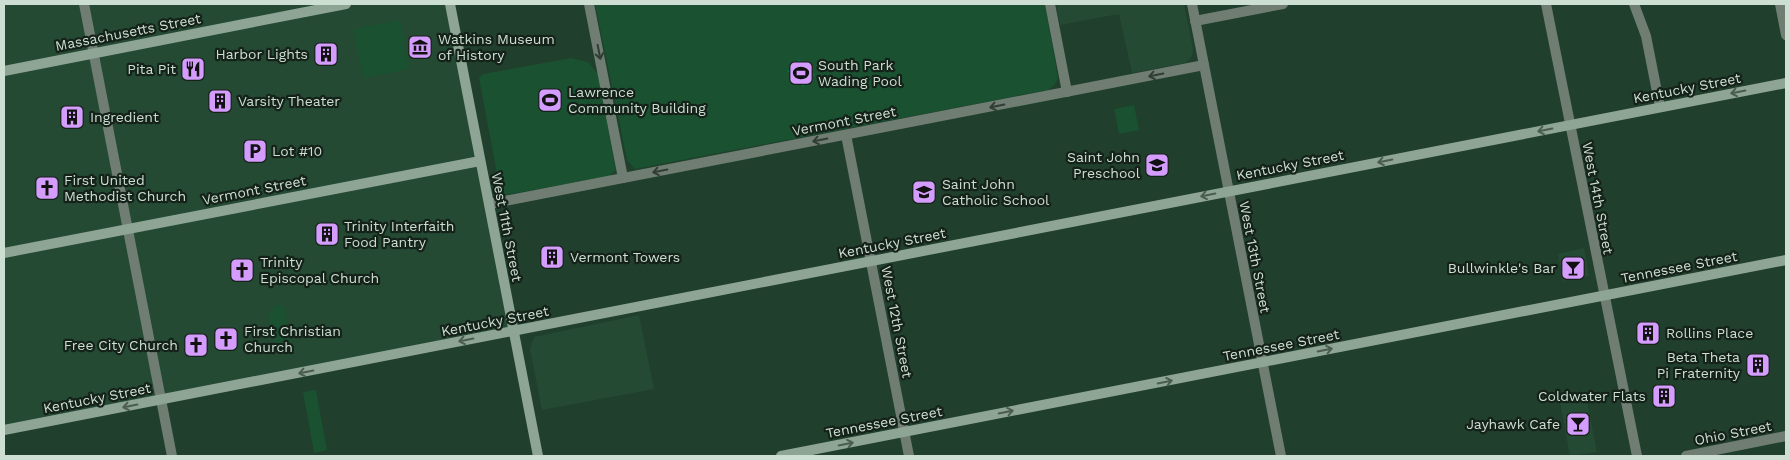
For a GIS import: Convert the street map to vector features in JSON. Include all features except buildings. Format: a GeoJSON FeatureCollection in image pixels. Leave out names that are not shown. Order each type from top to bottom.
{"type":"FeatureCollection","features":[{"type":"Feature","properties":{"kind":"main road","name":"Massachusetts Street"},"geometry":{"type":"LineString","coordinates":[[4,70],[346,4]]}},
{"type":"Feature","properties":{"kind":"main road","name":"West 11th Street"},"geometry":{"type":"LineString","coordinates":[[450,4],[538,456]]}},
{"type":"Feature","properties":{"kind":"main road","name":"Kentucky Street"},"geometry":{"type":"LineString","coordinates":[[4,430],[1786,83]]}},
{"type":"Feature","properties":{"kind":"main road","name":"Vermont Street"},"geometry":{"type":"LineString","coordinates":[[4,253],[480,161]]}},
{"type":"Feature","properties":{"kind":"main road","name":"Tennessee Street"},"geometry":{"type":"LineString","coordinates":[[781,456],[1786,260]]}},
{"type":"Feature","properties":{"kind":"street"},"geometry":{"type":"LineString","coordinates":[[84,4],[172,456]]}},
{"type":"Feature","properties":{"kind":"street"},"geometry":{"type":"LineString","coordinates":[[589,4],[623,178]]}},
{"type":"Feature","properties":{"kind":"street"},"geometry":{"type":"LineString","coordinates":[[1050,4],[1067,92]]}},
{"type":"Feature","properties":{"kind":"street","name":"West 13th Street"},"geometry":{"type":"LineString","coordinates":[[1192,4],[1281,456]]}},
{"type":"Feature","properties":{"kind":"street"},"geometry":{"type":"LineString","coordinates":[[1195,21],[1283,4]]}},
{"type":"Feature","properties":{"kind":"street","name":"West 14th Street"},"geometry":{"type":"LineString","coordinates":[[1546,4],[1637,456]]}},
{"type":"Feature","properties":{"kind":"street"},"geometry":{"type":"LineString","coordinates":[[1634,4],[1646,36],[1660,107]]}},
{"type":"Feature","properties":{"kind":"street"},"geometry":{"type":"LineString","coordinates":[[1780,4],[1786,35]]}},
{"type":"Feature","properties":{"kind":"street","name":"Vermont Street"},"geometry":{"type":"LineString","coordinates":[[489,204],[1204,66]]}},
{"type":"Feature","properties":{"kind":"street","name":"West 12th Street"},"geometry":{"type":"LineString","coordinates":[[846,135],[909,456]]}},
{"type":"Feature","properties":{"kind":"street","name":"Ohio Street"},"geometry":{"type":"LineString","coordinates":[[1686,456],[1786,436]]}},
{"type":"Feature","properties":{"kind":"shaded area"},"geometry":{"type":"Polygon","coordinates":[[[4,4],[450,4],[514,331],[4,430],[4,4]]]}},
{"type":"Feature","properties":{"kind":"shaded area"},"geometry":{"type":"Polygon","coordinates":[[[595,4],[1045,4],[1058,78],[1054,86],[1048,90],[635,169],[627,160],[595,4]]]}},
{"type":"Feature","properties":{"kind":"shaded area"},"geometry":{"type":"Polygon","coordinates":[[[1056,4],[1184,4],[1193,49],[1192,56],[1186,63],[1132,73],[1119,14],[1060,25],[1056,4]]]}},
{"type":"Feature","properties":{"kind":"shaded area"},"geometry":{"type":"Polygon","coordinates":[[[400,20],[409,69],[363,78],[353,29],[400,20]]]}},
{"type":"Feature","properties":{"kind":"shaded area"},"geometry":{"type":"Polygon","coordinates":[[[571,58],[588,62],[598,74],[616,170],[609,176],[505,195],[500,190],[479,78],[483,74],[571,58]]]}},
{"type":"Feature","properties":{"kind":"shaded area","name":"South Park Wading Pool"},"geometry":{"type":"Polygon","coordinates":[[[799,59],[815,75],[803,87],[787,71],[799,59]]]}},
{"type":"Feature","properties":{"kind":"shaded area"},"geometry":{"type":"Polygon","coordinates":[[[1134,105],[1139,130],[1119,134],[1114,109],[1134,105]]]}},
{"type":"Feature","properties":{"kind":"shaded area","name":"Bullwinkle's Bar"},"geometry":{"type":"Polygon","coordinates":[[[1584,248],[1589,276],[1563,281],[1558,254],[1584,248]]]}},
{"type":"Feature","properties":{"kind":"shaded area"},"geometry":{"type":"Polygon","coordinates":[[[284,305],[291,343],[275,346],[268,312],[273,311],[272,307],[284,305]]]}},
{"type":"Feature","properties":{"kind":"shaded area"},"geometry":{"type":"Polygon","coordinates":[[[639,315],[654,389],[542,410],[530,349],[534,337],[639,315]]]}},
{"type":"Feature","properties":{"kind":"shaded area"},"geometry":{"type":"Polygon","coordinates":[[[316,390],[327,450],[314,453],[303,392],[316,390]]]}},
{"type":"Feature","properties":{"kind":"shaded area","name":"Jayhawk Cafe"},"geometry":{"type":"Polygon","coordinates":[[[1585,391],[1597,452],[1570,456],[1559,396],[1585,391]]]}},
{"type":"Feature","properties":{"kind":"place","name":"Watkins Museum of History"},"geometry":{"type":"Point","coordinates":[420,47]}},
{"type":"Feature","properties":{"kind":"place","name":"Harbor Lights"},"geometry":{"type":"Point","coordinates":[326,54]}},
{"type":"Feature","properties":{"kind":"place","name":"Pita Pit"},"geometry":{"type":"Point","coordinates":[193,69]}},
{"type":"Feature","properties":{"kind":"place","name":"South Park Wading Pool"},"geometry":{"type":"Point","coordinates":[801,73]}},
{"type":"Feature","properties":{"kind":"place","name":"Lawrence Community Building"},"geometry":{"type":"Point","coordinates":[550,100]}},
{"type":"Feature","properties":{"kind":"place","name":"Varsity Theater"},"geometry":{"type":"Point","coordinates":[220,101]}},
{"type":"Feature","properties":{"kind":"place","name":"Ingredient"},"geometry":{"type":"Point","coordinates":[72,117]}},
{"type":"Feature","properties":{"kind":"place","name":"Lot #10"},"geometry":{"type":"Point","coordinates":[255,151]}},
{"type":"Feature","properties":{"kind":"place","name":"Saint John Preschool"},"geometry":{"type":"Point","coordinates":[1157,165]}},
{"type":"Feature","properties":{"kind":"place","name":"First United Methodist Church"},"geometry":{"type":"Point","coordinates":[47,188]}},
{"type":"Feature","properties":{"kind":"place","name":"Saint John Catholic School"},"geometry":{"type":"Point","coordinates":[924,192]}},
{"type":"Feature","properties":{"kind":"place","name":"Trinity Interfaith Food Pantry"},"geometry":{"type":"Point","coordinates":[327,234]}},
{"type":"Feature","properties":{"kind":"place","name":"Vermont Towers"},"geometry":{"type":"Point","coordinates":[552,257]}},
{"type":"Feature","properties":{"kind":"place","name":"Bullwinkle's Bar"},"geometry":{"type":"Point","coordinates":[1573,268]}},
{"type":"Feature","properties":{"kind":"place","name":"Trinity Episcopal Church"},"geometry":{"type":"Point","coordinates":[242,270]}},
{"type":"Feature","properties":{"kind":"place","name":"Rollins Place"},"geometry":{"type":"Point","coordinates":[1648,333]}},
{"type":"Feature","properties":{"kind":"place","name":"First Christian Church"},"geometry":{"type":"Point","coordinates":[226,339]}},
{"type":"Feature","properties":{"kind":"place","name":"Free City Church"},"geometry":{"type":"Point","coordinates":[196,345]}},
{"type":"Feature","properties":{"kind":"place","name":"Beta Theta Pi Fraternity"},"geometry":{"type":"Point","coordinates":[1758,365]}},
{"type":"Feature","properties":{"kind":"place","name":"Coldwater Flats"},"geometry":{"type":"Point","coordinates":[1664,396]}},
{"type":"Feature","properties":{"kind":"place","name":"Jayhawk Cafe"},"geometry":{"type":"Point","coordinates":[1578,424]}}]}
